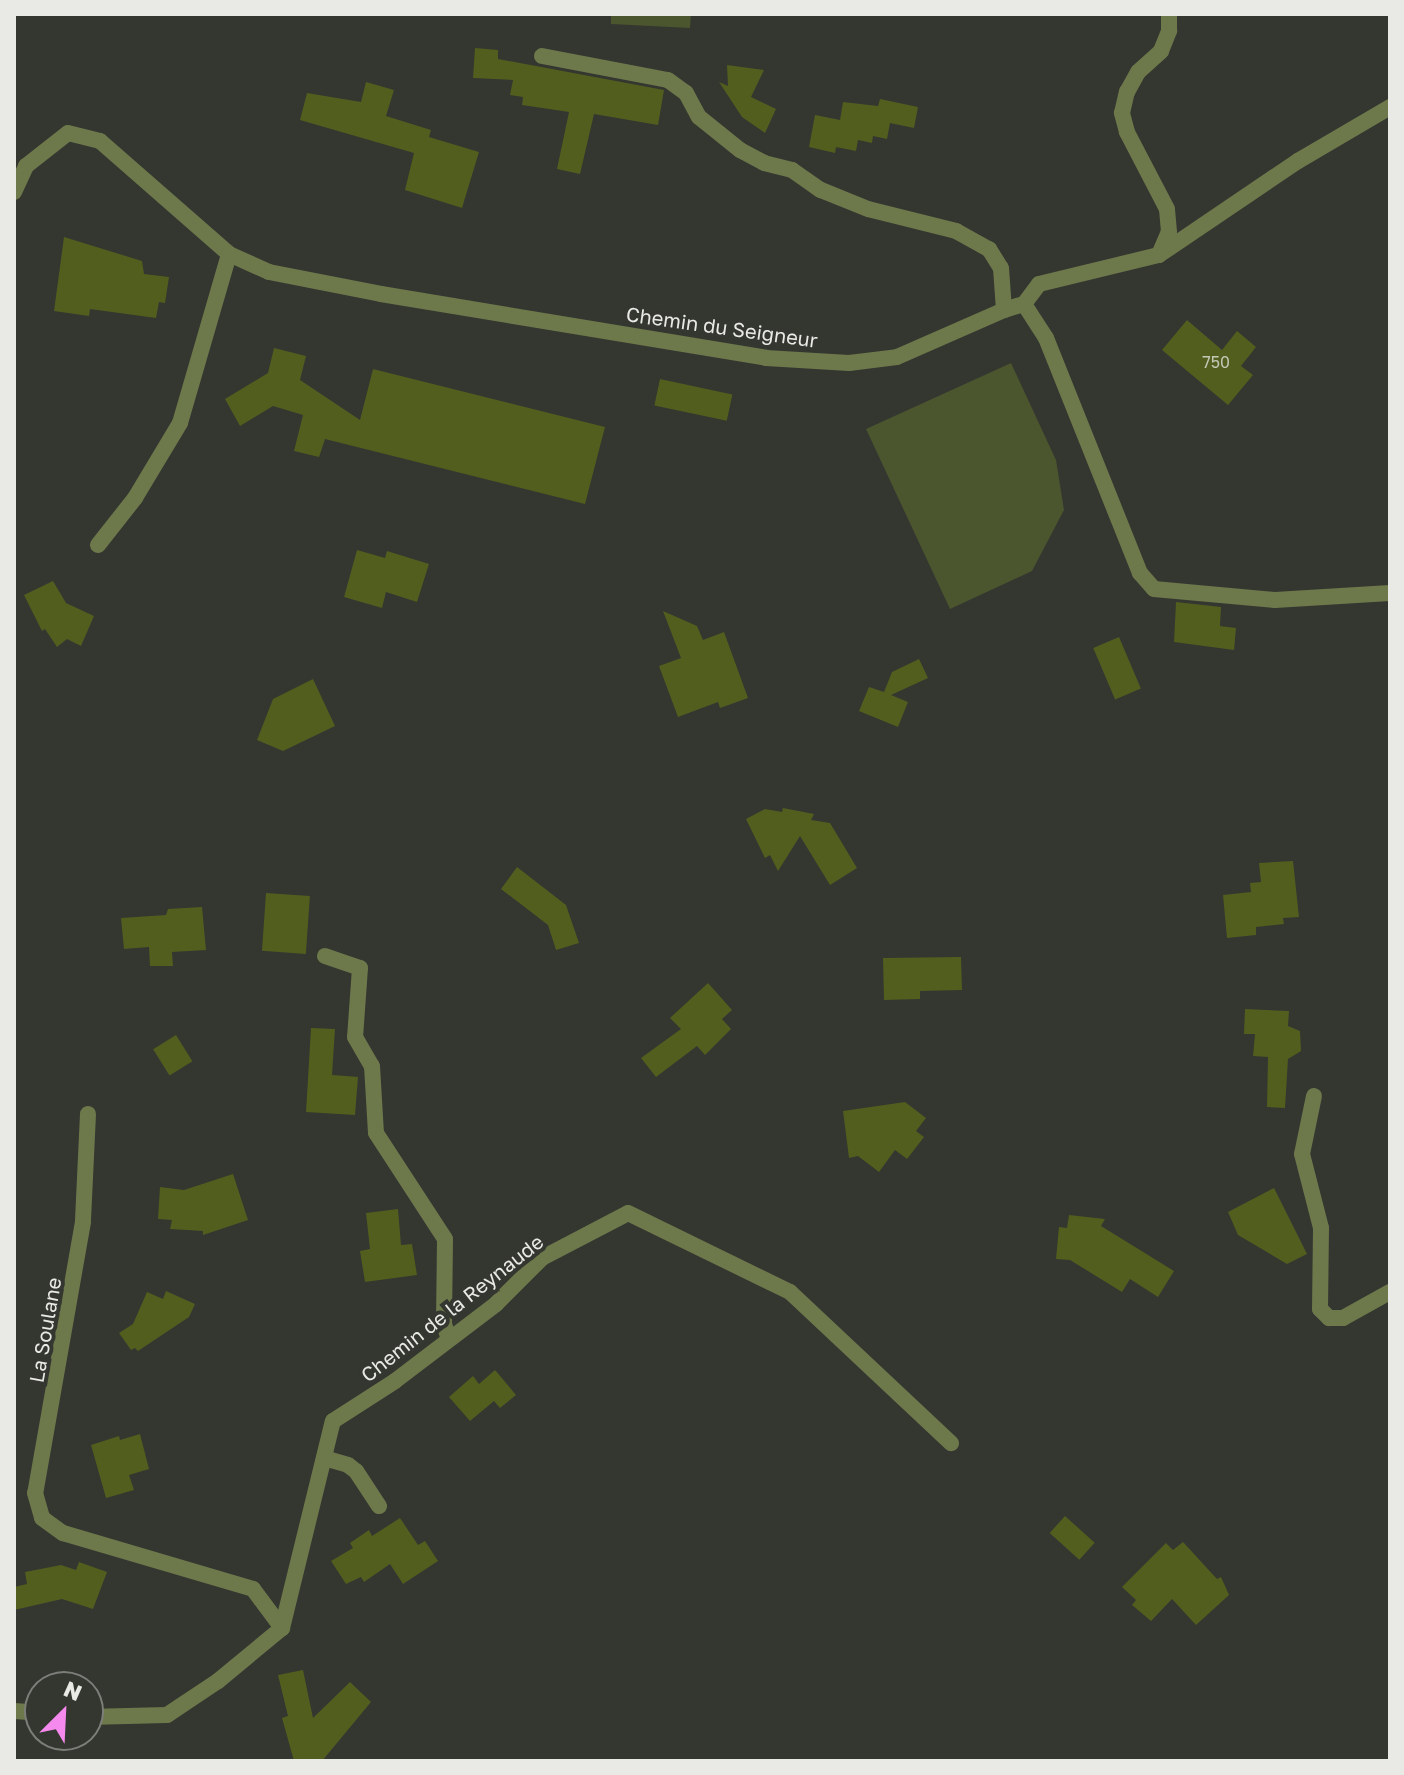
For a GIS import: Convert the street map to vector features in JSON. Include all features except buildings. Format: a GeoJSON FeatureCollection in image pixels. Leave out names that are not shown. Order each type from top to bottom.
{"type":"FeatureCollection","features":[{"type":"Feature","properties":{"kind":"street"},"geometry":{"type":"LineString","coordinates":[[1159,255],[1169,232],[1167,209],[1127,132],[1122,113],[1127,92],[1138,72],[1161,51],[1169,31],[1169,14]]}},
{"type":"Feature","properties":{"kind":"street"},"geometry":{"type":"LineString","coordinates":[[542,56],[668,80],[686,93],[699,117],[740,150],[764,163],[792,170],[821,190],[868,209],[956,231],[989,249],[1001,268],[1004,310]]}},
{"type":"Feature","properties":{"kind":"street","name":"Chemin du Seigneur"},"geometry":{"type":"LineString","coordinates":[[14,192],[26,166],[68,133],[100,141],[229,254],[269,272],[381,294],[766,358],[849,363],[897,357],[1024,304],[1039,284],[1159,255],[1298,161],[1390,107]]}},
{"type":"Feature","properties":{"kind":"street"},"geometry":{"type":"LineString","coordinates":[[98,545],[135,498],[180,423],[229,254]]}},
{"type":"Feature","properties":{"kind":"street"},"geometry":{"type":"LineString","coordinates":[[1024,304],[1046,338],[1140,573],[1154,589],[1275,600],[1390,593]]}},
{"type":"Feature","properties":{"kind":"street"},"geometry":{"type":"LineString","coordinates":[[325,956],[360,968],[355,1037],[372,1066],[376,1133],[445,1239],[444,1324],[449,1339]]}},
{"type":"Feature","properties":{"kind":"street"},"geometry":{"type":"LineString","coordinates":[[1314,1096],[1302,1154],[1321,1228],[1320,1309],[1329,1318],[1343,1318],[1390,1292]]}},
{"type":"Feature","properties":{"kind":"street","name":"La Soulane"},"geometry":{"type":"LineString","coordinates":[[88,1114],[83,1222],[35,1493],[42,1518],[63,1533],[253,1589],[282,1628]]}},
{"type":"Feature","properties":{"kind":"street","name":"Chemin de la Reynaude"},"geometry":{"type":"LineString","coordinates":[[282,1628],[333,1421],[395,1381],[496,1304],[542,1258],[628,1213],[790,1292],[951,1443]]}},
{"type":"Feature","properties":{"kind":"street"},"geometry":{"type":"LineString","coordinates":[[324,1458],[348,1465],[356,1471],[379,1506]]}},
{"type":"Feature","properties":{"kind":"street"},"geometry":{"type":"LineString","coordinates":[[104,1717],[167,1715],[218,1681],[282,1628]]}},
{"type":"Feature","properties":{"kind":"green space"},"geometry":{"type":"Polygon","coordinates":[[[611,14],[691,14],[690,28],[611,24],[611,14]]]}},
{"type":"Feature","properties":{"kind":"green space"},"geometry":{"type":"Polygon","coordinates":[[[1011,363],[1056,460],[1064,510],[1032,571],[950,609],[866,429],[1011,363]]]}}]}
